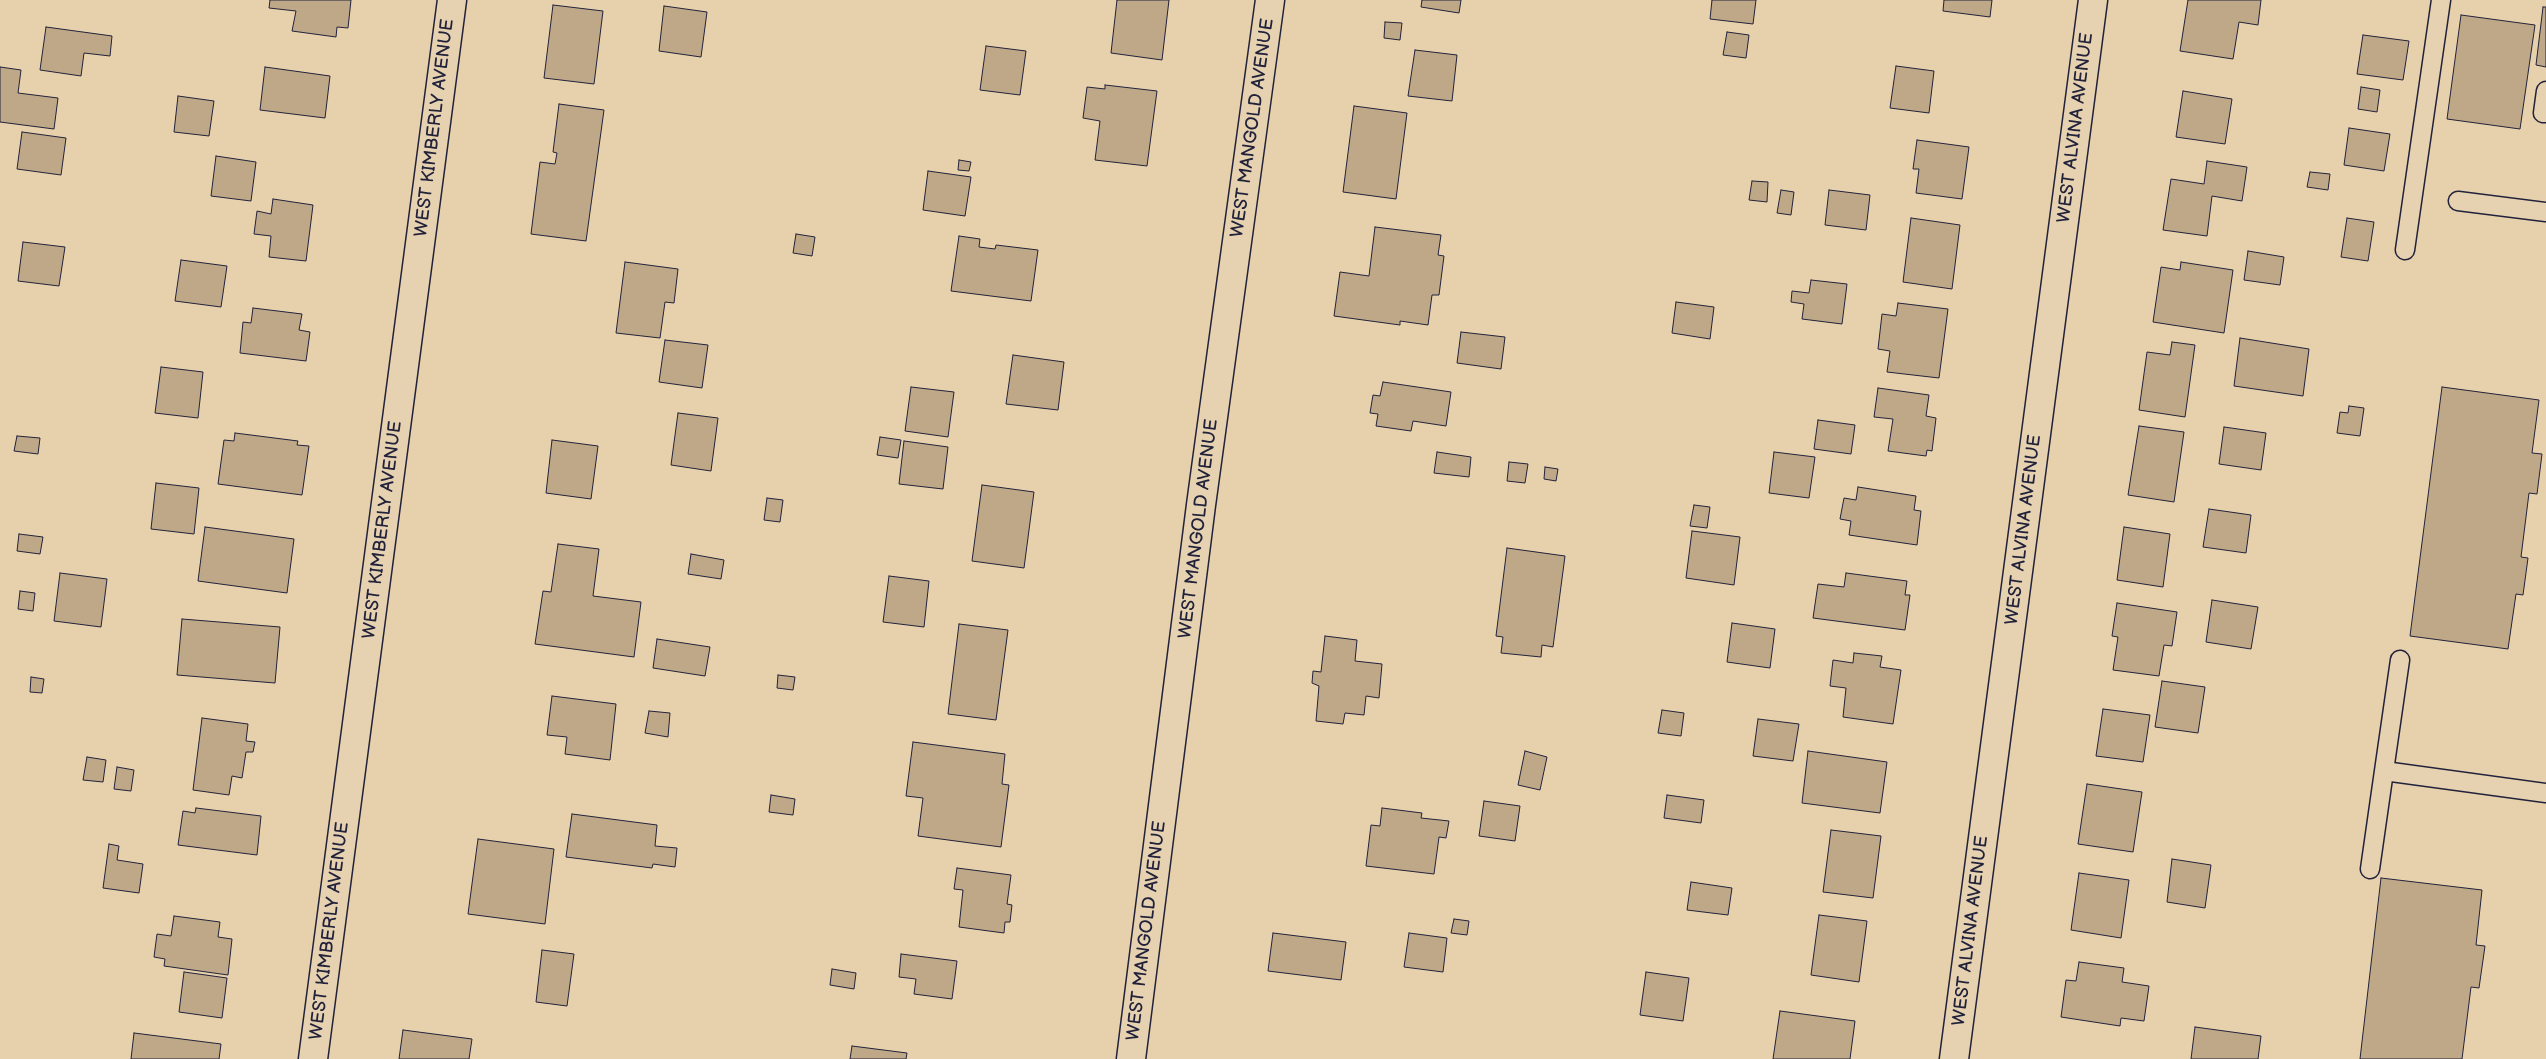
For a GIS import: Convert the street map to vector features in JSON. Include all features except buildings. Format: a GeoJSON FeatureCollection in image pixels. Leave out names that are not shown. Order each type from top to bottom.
{"type":"FeatureCollection","features":[{"type":"Feature","properties":{"kind":"street","name":"WEST KIMBERLY AVENUE"},"geometry":{"type":"LineString","coordinates":[[314,1059],[452,0]]}},
{"type":"Feature","properties":{"kind":"street","name":"WEST MANGOLD AVENUE"},"geometry":{"type":"LineString","coordinates":[[1131,1059],[1201,505],[1270,0]]}},
{"type":"Feature","properties":{"kind":"street","name":"WEST ALVINA AVENUE"},"geometry":{"type":"LineString","coordinates":[[1954,1059],[2093,0]]}},
{"type":"Feature","properties":{"kind":"lane"},"geometry":{"type":"LineString","coordinates":[[2405,250],[2441,0]]}},
{"type":"Feature","properties":{"kind":"lane"},"geometry":{"type":"LineString","coordinates":[[2546,91],[2543,113],[2546,113]]}},
{"type":"Feature","properties":{"kind":"lane"},"geometry":{"type":"LineString","coordinates":[[2458,201],[2546,212]]}},
{"type":"Feature","properties":{"kind":"lane"},"geometry":{"type":"LineString","coordinates":[[2370,869],[2400,660]]}},
{"type":"Feature","properties":{"kind":"lane"},"geometry":{"type":"LineString","coordinates":[[2384,771],[2546,793]]}}]}
